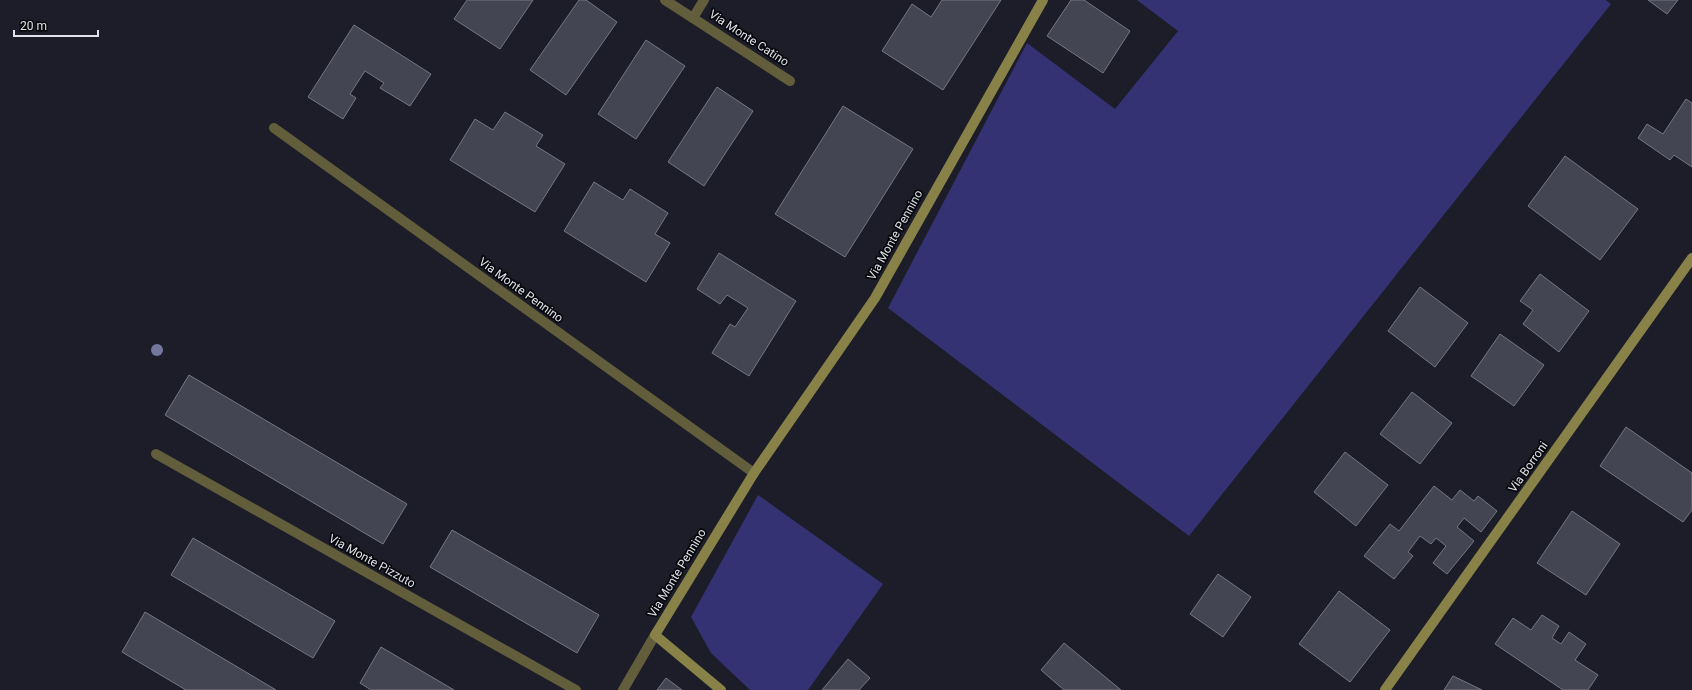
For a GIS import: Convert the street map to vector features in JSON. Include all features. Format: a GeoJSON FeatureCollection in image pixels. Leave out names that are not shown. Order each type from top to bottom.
{"type":"FeatureCollection","features":[{"type":"Feature","properties":{"kind":"street","name":"Via Monte Catino"},"geometry":{"type":"LineString","coordinates":[[664,0],[790,81]]}},
{"type":"Feature","properties":{"kind":"street","name":"Via Monte Catino"},"geometry":{"type":"LineString","coordinates":[[693,18],[704,0]]}},
{"type":"Feature","properties":{"kind":"street","name":"Via Monte Pennino"},"geometry":{"type":"LineString","coordinates":[[721,690],[655,635],[754,473],[875,298],[1042,0]]}},
{"type":"Feature","properties":{"kind":"street","name":"Via Monte Pennino"},"geometry":{"type":"LineString","coordinates":[[274,128],[754,473]]}},
{"type":"Feature","properties":{"kind":"street","name":"Via Borroni"},"geometry":{"type":"LineString","coordinates":[[1385,690],[1692,258]]}},
{"type":"Feature","properties":{"kind":"street","name":"Via Monte Pizzuto"},"geometry":{"type":"LineString","coordinates":[[156,454],[576,690]]}},
{"type":"Feature","properties":{"kind":"street"},"geometry":{"type":"LineString","coordinates":[[623,690],[655,635]]}},
{"type":"Feature","properties":{"kind":"shaded area"},"geometry":{"type":"Polygon","coordinates":[[[1137,0],[1606,0],[1611,4],[1189,536],[888,308],[1027,43],[1115,109],[1178,31],[1137,0]]]}},
{"type":"Feature","properties":{"kind":"shaded area"},"geometry":{"type":"Polygon","coordinates":[[[758,495],[883,584],[808,690],[750,690],[711,653],[691,617],[758,495]]]}},
{"type":"Feature","properties":{"kind":"building"},"geometry":{"type":"Polygon","coordinates":[[[467,0],[533,0],[500,49],[454,19],[467,0]]]}},
{"type":"Feature","properties":{"kind":"building"},"geometry":{"type":"Polygon","coordinates":[[[579,0],[586,0],[617,22],[566,95],[530,70],[579,0]]]}},
{"type":"Feature","properties":{"kind":"building"},"geometry":{"type":"Polygon","coordinates":[[[942,0],[1001,0],[943,90],[882,51],[912,4],[931,17],[942,0]]]}},
{"type":"Feature","properties":{"kind":"building"},"geometry":{"type":"Polygon","coordinates":[[[1071,0],[1084,0],[1130,31],[1103,73],[1047,36],[1071,0]]]}},
{"type":"Feature","properties":{"kind":"building"},"geometry":{"type":"Polygon","coordinates":[[[1648,0],[1678,0],[1667,14],[1648,0]]]}},
{"type":"Feature","properties":{"kind":"building"},"geometry":{"type":"Polygon","coordinates":[[[354,25],[431,74],[410,106],[380,88],[384,83],[365,71],[350,94],[356,98],[343,119],[308,97],[354,25]]]}},
{"type":"Feature","properties":{"kind":"building"},"geometry":{"type":"Polygon","coordinates":[[[646,40],[685,66],[636,139],[598,114],[646,40]]]}},
{"type":"Feature","properties":{"kind":"building"},"geometry":{"type":"Polygon","coordinates":[[[717,87],[753,111],[704,186],[668,162],[717,87]]]}},
{"type":"Feature","properties":{"kind":"building"},"geometry":{"type":"Polygon","coordinates":[[[1686,99],[1692,103],[1692,167],[1674,155],[1670,160],[1638,138],[1647,124],[1663,134],[1686,99]]]}},
{"type":"Feature","properties":{"kind":"building"},"geometry":{"type":"Polygon","coordinates":[[[843,106],[913,149],[845,257],[775,214],[843,106]]]}},
{"type":"Feature","properties":{"kind":"building"},"geometry":{"type":"Polygon","coordinates":[[[505,112],[543,135],[536,146],[565,164],[535,212],[450,160],[475,119],[493,130],[505,112]]]}},
{"type":"Feature","properties":{"kind":"building"},"geometry":{"type":"Polygon","coordinates":[[[1565,156],[1638,209],[1600,260],[1528,206],[1565,156]]]}},
{"type":"Feature","properties":{"kind":"building"},"geometry":{"type":"Polygon","coordinates":[[[594,182],[623,200],[630,189],[668,213],[655,234],[670,243],[646,282],[564,231],[594,182]]]}},
{"type":"Feature","properties":{"kind":"building"},"geometry":{"type":"Polygon","coordinates":[[[719,253],[796,301],[749,376],[712,353],[730,324],[735,327],[748,308],[727,295],[720,304],[697,289],[719,253]]]}},
{"type":"Feature","properties":{"kind":"building"},"geometry":{"type":"Polygon","coordinates":[[[1540,274],[1589,311],[1559,352],[1523,324],[1533,310],[1520,301],[1540,274]]]}},
{"type":"Feature","properties":{"kind":"building"},"geometry":{"type":"Polygon","coordinates":[[[1420,287],[1468,323],[1435,367],[1388,331],[1420,287]]]}},
{"type":"Feature","properties":{"kind":"building"},"geometry":{"type":"Polygon","coordinates":[[[1500,334],[1544,365],[1514,406],[1471,376],[1500,334]]]}},
{"type":"Feature","properties":{"kind":"building"},"geometry":{"type":"Polygon","coordinates":[[[189,375],[407,504],[383,544],[165,415],[189,375]]]}},
{"type":"Feature","properties":{"kind":"building"},"geometry":{"type":"Polygon","coordinates":[[[1412,392],[1452,423],[1420,464],[1380,434],[1412,392]]]}},
{"type":"Feature","properties":{"kind":"building"},"geometry":{"type":"Polygon","coordinates":[[[1626,427],[1692,473],[1692,510],[1683,522],[1600,466],[1626,427]]]}},
{"type":"Feature","properties":{"kind":"building"},"geometry":{"type":"Polygon","coordinates":[[[1345,452],[1388,485],[1356,526],[1314,492],[1345,452]]]}},
{"type":"Feature","properties":{"kind":"building"},"geometry":{"type":"Polygon","coordinates":[[[1434,486],[1452,500],[1460,490],[1474,501],[1478,496],[1497,511],[1481,532],[1464,518],[1457,527],[1474,541],[1447,574],[1433,563],[1446,546],[1436,538],[1431,544],[1420,536],[1408,552],[1413,556],[1394,579],[1364,556],[1390,524],[1399,531],[1434,486]]]}},
{"type":"Feature","properties":{"kind":"building"},"geometry":{"type":"Polygon","coordinates":[[[1572,511],[1620,544],[1586,595],[1537,563],[1572,511]]]}},
{"type":"Feature","properties":{"kind":"building"},"geometry":{"type":"Polygon","coordinates":[[[452,530],[599,615],[577,653],[430,567],[452,530]]]}},
{"type":"Feature","properties":{"kind":"building"},"geometry":{"type":"Polygon","coordinates":[[[193,538],[335,621],[313,658],[171,575],[193,538]]]}},
{"type":"Feature","properties":{"kind":"building"},"geometry":{"type":"Polygon","coordinates":[[[1218,574],[1251,597],[1223,637],[1190,614],[1218,574]]]}},
{"type":"Feature","properties":{"kind":"building"},"geometry":{"type":"Polygon","coordinates":[[[1339,591],[1390,630],[1350,682],[1299,644],[1339,591]]]}},
{"type":"Feature","properties":{"kind":"building"},"geometry":{"type":"Polygon","coordinates":[[[145,612],[276,690],[186,690],[122,652],[145,612]]]}},
{"type":"Feature","properties":{"kind":"building"},"geometry":{"type":"Polygon","coordinates":[[[1542,615],[1559,626],[1552,638],[1561,644],[1569,632],[1586,644],[1575,660],[1598,675],[1588,690],[1563,690],[1495,644],[1513,618],[1531,630],[1542,615]]]}},
{"type":"Feature","properties":{"kind":"building"},"geometry":{"type":"Polygon","coordinates":[[[1064,643],[1121,690],[1064,690],[1041,670],[1064,643]]]}},
{"type":"Feature","properties":{"kind":"building"},"geometry":{"type":"Polygon","coordinates":[[[381,647],[454,690],[371,690],[360,683],[381,647]]]}},
{"type":"Feature","properties":{"kind":"building"},"geometry":{"type":"Polygon","coordinates":[[[848,659],[870,678],[859,690],[822,690],[848,659]]]}},
{"type":"Feature","properties":{"kind":"building"},"geometry":{"type":"Polygon","coordinates":[[[1453,676],[1482,690],[1444,690],[1453,676]]]}},
{"type":"Feature","properties":{"kind":"building"},"geometry":{"type":"Polygon","coordinates":[[[666,678],[682,690],[657,690],[666,678]]]}}]}
